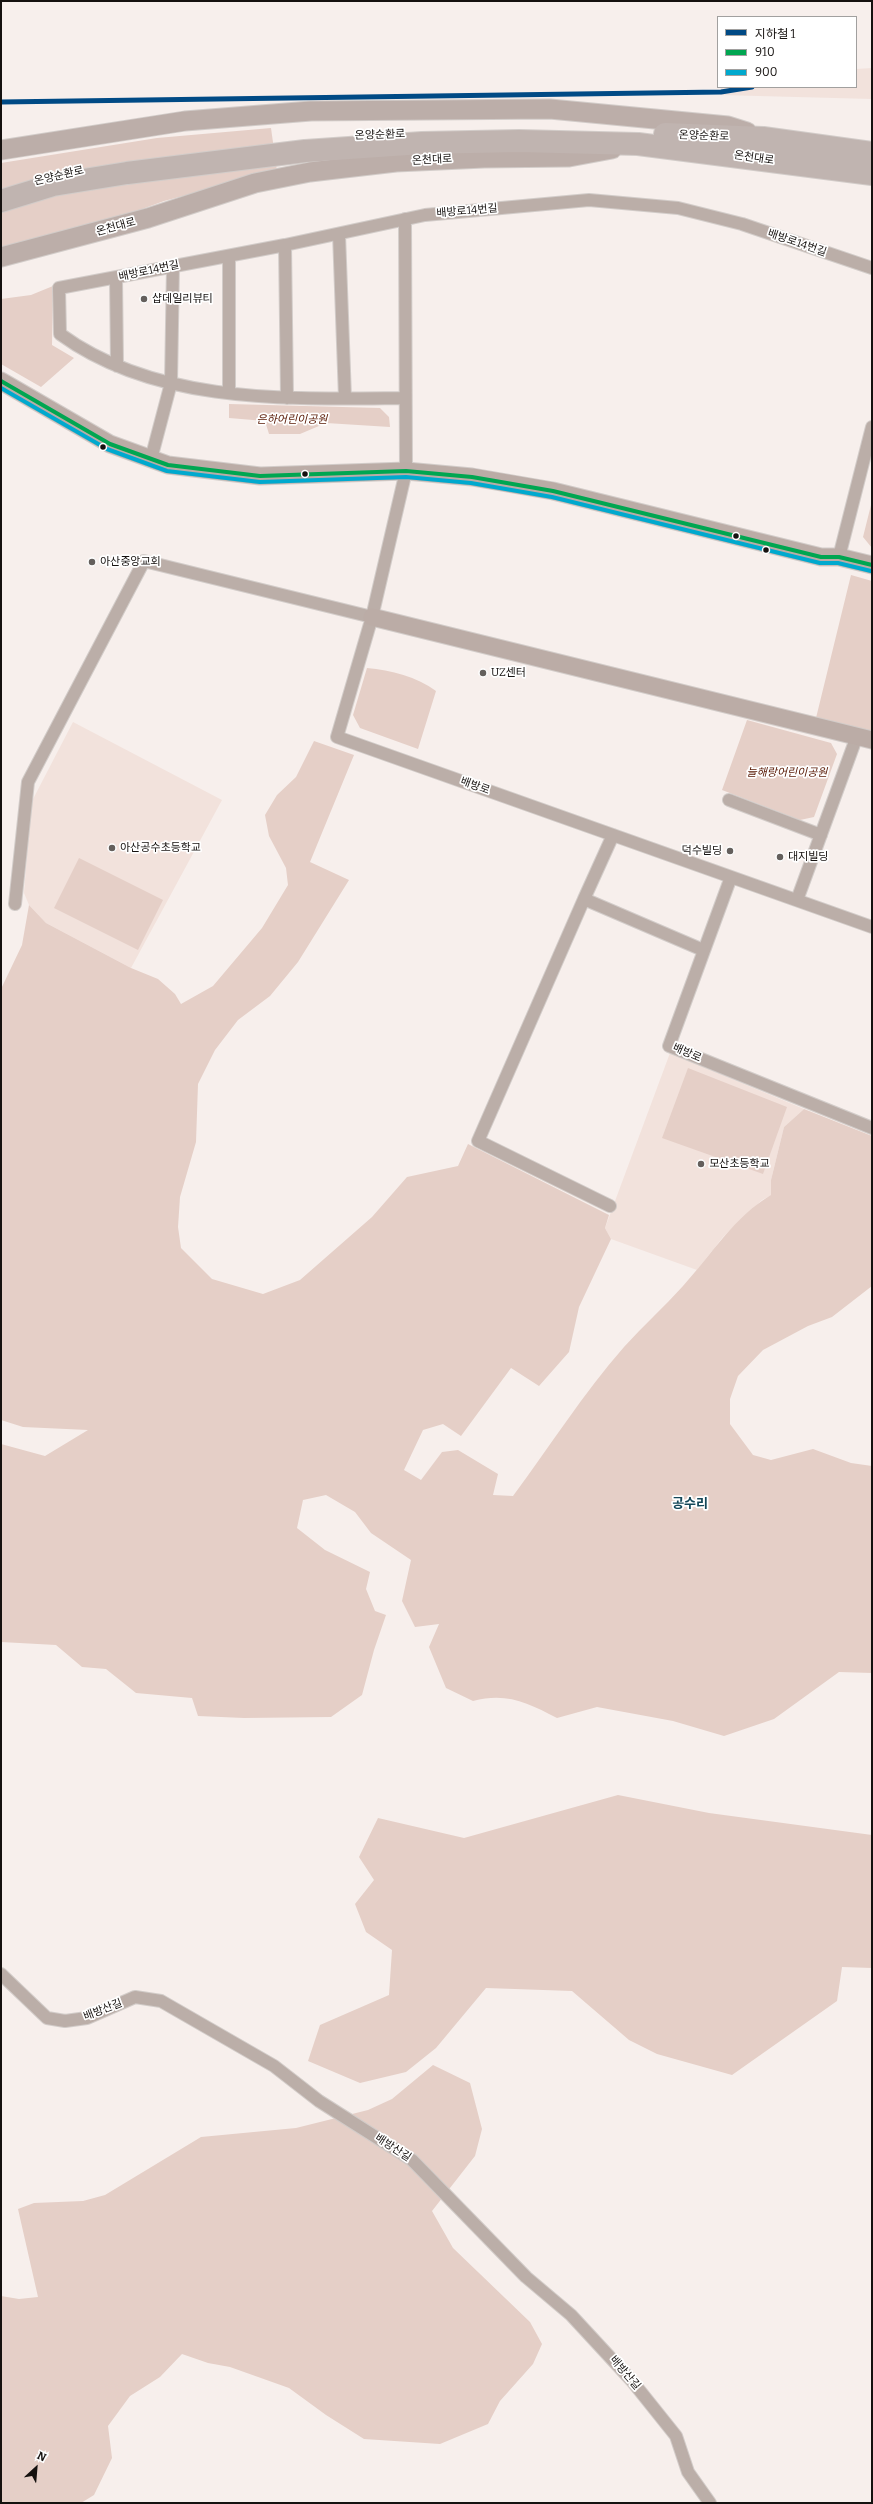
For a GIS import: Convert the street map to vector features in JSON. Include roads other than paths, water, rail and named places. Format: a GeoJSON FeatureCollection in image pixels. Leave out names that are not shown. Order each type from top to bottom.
{"type":"FeatureCollection","features":[{"type":"Feature","properties":{"kind":"highway","name":"온양순환로"},"geometry":{"type":"LineString","coordinates":[[1,189],[132,159],[328,137],[529,129],[763,138]]}},
{"type":"Feature","properties":{"kind":"highway","name":"온천대로"},"geometry":{"type":"LineString","coordinates":[[763,138],[872,154]]}},
{"type":"Feature","properties":{"kind":"highway","name":"온양순환로"},"geometry":{"type":"LineString","coordinates":[[1,201],[53,185],[128,173],[305,151],[422,144],[519,141],[638,144]]}},
{"type":"Feature","properties":{"kind":"highway","name":"온천대로"},"geometry":{"type":"LineString","coordinates":[[638,144],[872,174]]}},
{"type":"Feature","properties":{"kind":"main road"},"geometry":{"type":"LineString","coordinates":[[1,150],[185,121],[311,110],[550,109],[728,126],[763,138]]}},
{"type":"Feature","properties":{"kind":"main road","name":"온천대로"},"geometry":{"type":"LineString","coordinates":[[1,257],[148,218],[255,183],[310,172],[396,162],[484,158],[569,157],[638,144]]}},
{"type":"Feature","properties":{"kind":"street","name":"배방로14번길"},"geometry":{"type":"LineString","coordinates":[[117,366],[78,347],[60,334],[59,288],[285,245],[425,215],[589,200],[678,208],[742,224],[872,268]]}},
{"type":"Feature","properties":{"kind":"street"},"geometry":{"type":"LineString","coordinates":[[372,617],[406,471],[404,219]]}},
{"type":"Feature","properties":{"kind":"street"},"geometry":{"type":"LineString","coordinates":[[339,234],[345,398]]}},
{"type":"Feature","properties":{"kind":"street"},"geometry":{"type":"LineString","coordinates":[[285,245],[287,398]]}},
{"type":"Feature","properties":{"kind":"street"},"geometry":{"type":"LineString","coordinates":[[229,256],[229,392]]}},
{"type":"Feature","properties":{"kind":"street"},"geometry":{"type":"LineString","coordinates":[[151,460],[171,383],[173,266]]}},
{"type":"Feature","properties":{"kind":"street"},"geometry":{"type":"LineString","coordinates":[[116,278],[117,366],[171,383],[229,392],[287,398],[405,398]]}},
{"type":"Feature","properties":{"kind":"street"},"geometry":{"type":"LineString","coordinates":[[1,381],[110,444],[151,460],[175,466],[260,476],[406,471],[472,477],[526,486],[821,557],[839,557],[872,565]]}},
{"type":"Feature","properties":{"kind":"street"},"geometry":{"type":"LineString","coordinates":[[839,557],[872,427]]}},
{"type":"Feature","properties":{"kind":"street"},"geometry":{"type":"LineString","coordinates":[[15,904],[28,782],[144,561],[865,738],[821,835],[797,900]]}},
{"type":"Feature","properties":{"kind":"street","name":"배방로"},"geometry":{"type":"LineString","coordinates":[[372,617],[337,737],[872,927]]}},
{"type":"Feature","properties":{"kind":"street"},"geometry":{"type":"LineString","coordinates":[[729,800],[821,835]]}},
{"type":"Feature","properties":{"kind":"street"},"geometry":{"type":"LineString","coordinates":[[610,1206],[478,1141],[613,835]]}},
{"type":"Feature","properties":{"kind":"street","name":"배방로"},"geometry":{"type":"LineString","coordinates":[[731,877],[702,950],[669,1046],[872,1128]]}},
{"type":"Feature","properties":{"kind":"street"},"geometry":{"type":"LineString","coordinates":[[584,899],[702,950]]}},
{"type":"Feature","properties":{"kind":"street","name":"배방산길"},"geometry":{"type":"LineString","coordinates":[[1,1974],[47,2018],[65,2021],[87,2018],[135,1997],[161,2001],[274,2066],[319,2101],[412,2160],[526,2277],[576,2320],[628,2376],[676,2436],[688,2472],[710,2503]]}},
{"type":"Feature","properties":{"kind":"metro line","name":"1"},"geometry":{"type":"LineString","coordinates":[[1,102],[721,92],[746,88]]}},
{"type":"Feature","properties":{"kind":"place","name":"샵데일리뷰티"},"geometry":{"type":"Point","coordinates":[144,299]}},
{"type":"Feature","properties":{"kind":"place","name":"아산중앙교회"},"geometry":{"type":"Point","coordinates":[92,562]}},
{"type":"Feature","properties":{"kind":"place","name":"UZ센터"},"geometry":{"type":"Point","coordinates":[483,673]}},
{"type":"Feature","properties":{"kind":"place","name":"아산공수초등학교"},"geometry":{"type":"Point","coordinates":[112,848]}},
{"type":"Feature","properties":{"kind":"place","name":"덕수빌딩"},"geometry":{"type":"Point","coordinates":[730,851]}},
{"type":"Feature","properties":{"kind":"place","name":"대지빌딩"},"geometry":{"type":"Point","coordinates":[780,857]}},
{"type":"Feature","properties":{"kind":"place","name":"모산초등학교"},"geometry":{"type":"Point","coordinates":[701,1164]}},
{"type":"Feature","properties":{"kind":"district","name":"공수리"},"geometry":{"type":"Point","coordinates":[690,1504]}},
{"type":"Feature","properties":{"kind":"park label","name":"은하어린이공원"},"geometry":{"type":"Point","coordinates":[292,420]}},
{"type":"Feature","properties":{"kind":"park label","name":"늘해랑어린이공원"},"geometry":{"type":"Point","coordinates":[787,773]}}]}
